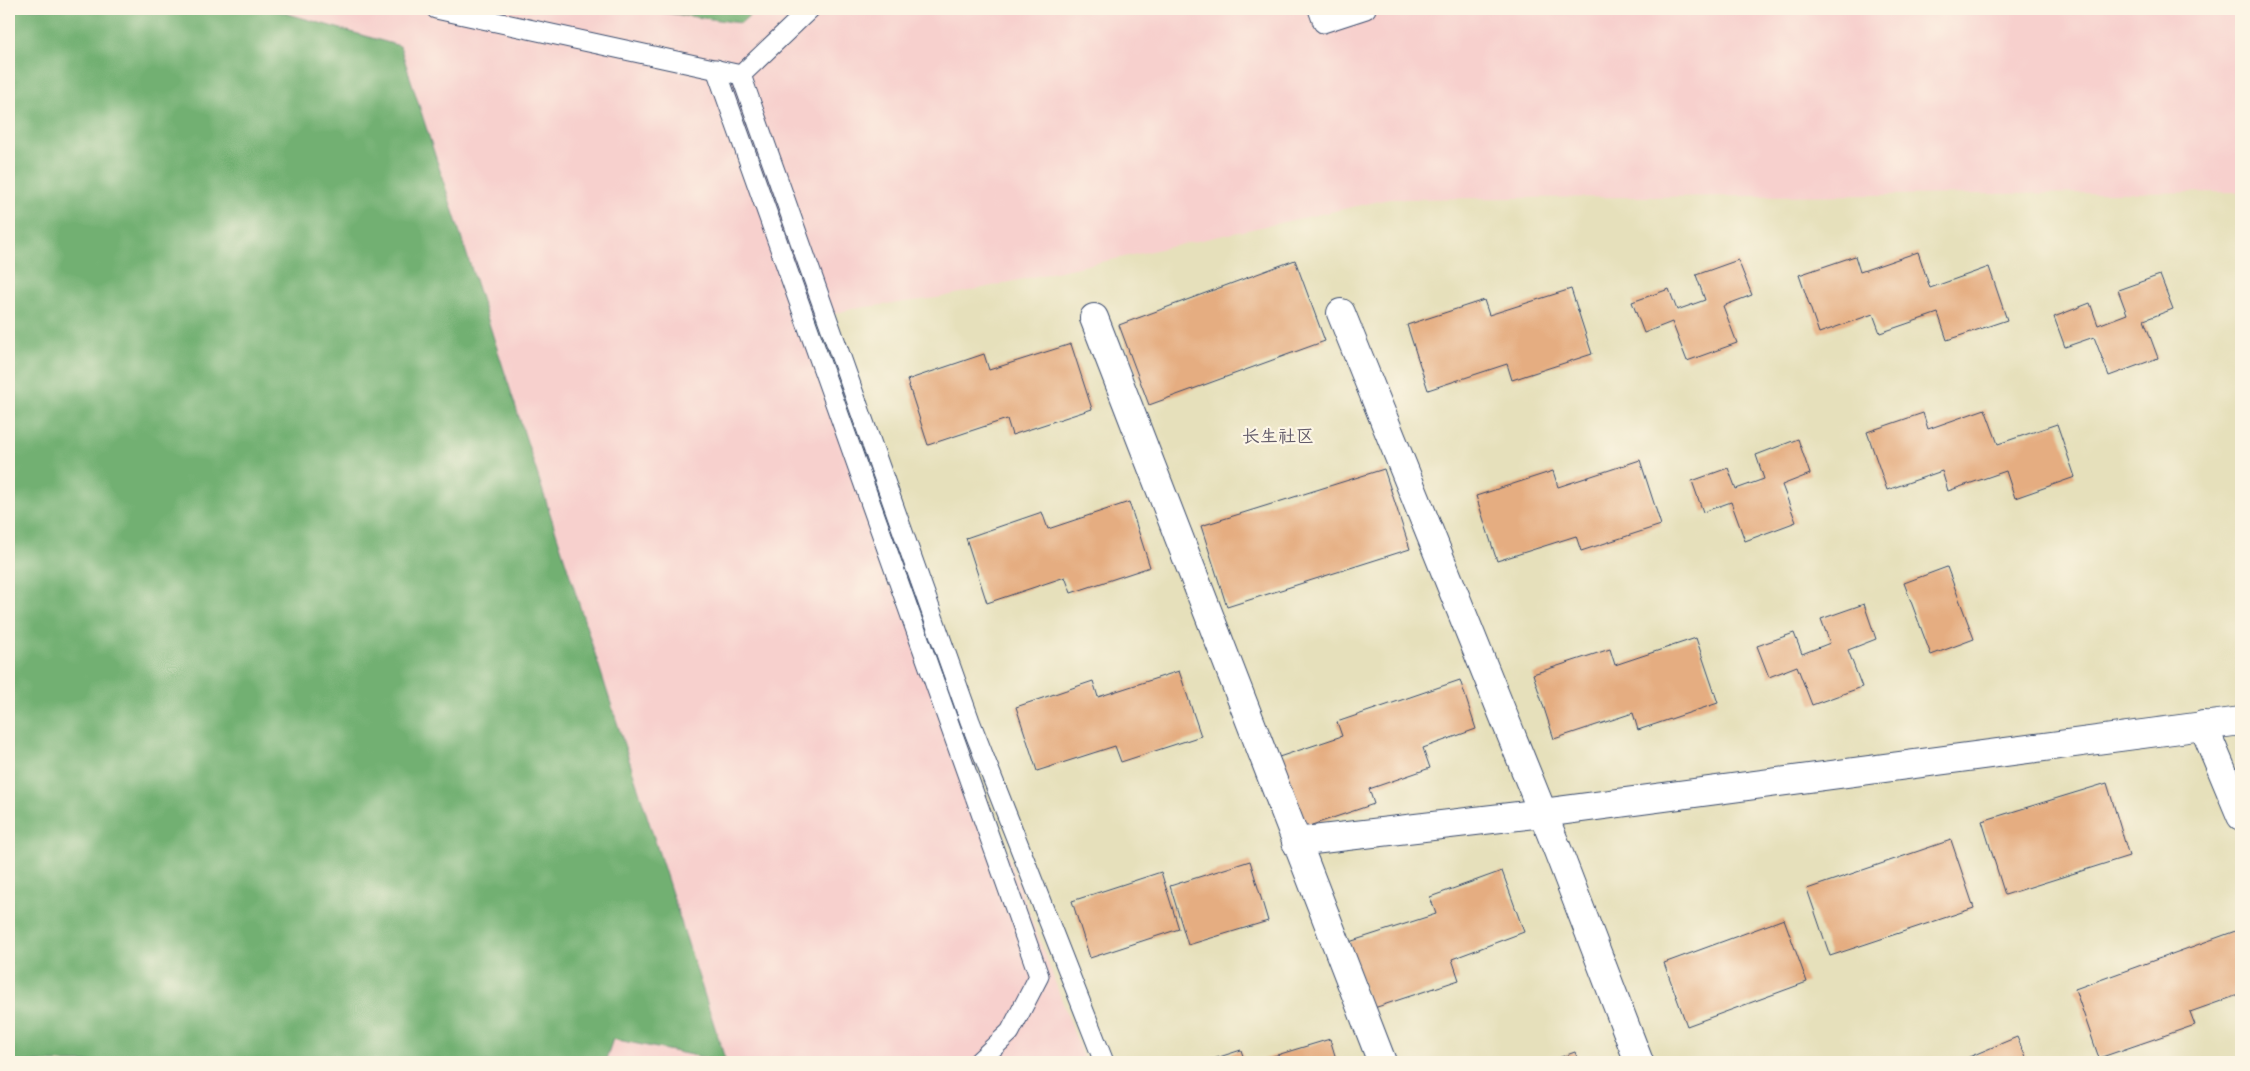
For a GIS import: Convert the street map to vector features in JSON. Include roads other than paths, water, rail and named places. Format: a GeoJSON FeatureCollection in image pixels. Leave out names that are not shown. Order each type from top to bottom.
{"type":"FeatureCollection","features":[{"type":"Feature","properties":{"kind":"street"},"geometry":{"type":"LineString","coordinates":[[1341,313],[1543,813],[1639,1062]]}},
{"type":"Feature","properties":{"kind":"street"},"geometry":{"type":"LineString","coordinates":[[1094,318],[1382,1062]]}},
{"type":"Feature","properties":{"kind":"street"},"geometry":{"type":"LineString","coordinates":[[1296,842],[1543,813],[2241,721]]}},
{"type":"Feature","properties":{"kind":"street"},"geometry":{"type":"LineString","coordinates":[[2203,726],[2241,816]]}},
{"type":"Feature","properties":{"kind":"lane"},"geometry":{"type":"LineString","coordinates":[[436,9],[741,75]]}},
{"type":"Feature","properties":{"kind":"lane"},"geometry":{"type":"LineString","coordinates":[[741,75],[810,9]]}},
{"type":"Feature","properties":{"kind":"lane"},"geometry":{"type":"LineString","coordinates":[[1318,9],[1323,23],[1366,9]]}},
{"type":"Feature","properties":{"kind":"lane"},"geometry":{"type":"LineString","coordinates":[[716,69],[1039,976],[1010,1032],[978,1062]]}},
{"type":"Feature","properties":{"kind":"lane"},"geometry":{"type":"LineString","coordinates":[[741,75],[970,721],[1104,1062]]}},
{"type":"Feature","properties":{"kind":"district","name":"长生社区"},"geometry":{"type":"Point","coordinates":[1278,436]}}]}
